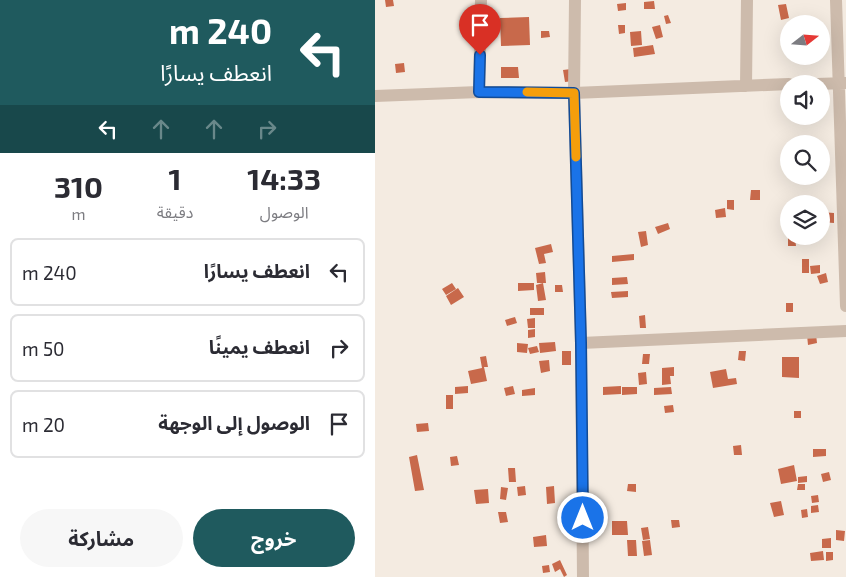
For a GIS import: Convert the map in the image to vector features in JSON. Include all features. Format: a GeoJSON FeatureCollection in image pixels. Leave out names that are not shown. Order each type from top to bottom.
{"type":"FeatureCollection","features":[{"type":"Feature","properties":{"kind":"street"},"geometry":{"type":"LineString","coordinates":[[479,92],[481,0]]}},
{"type":"Feature","properties":{"kind":"street"},"geometry":{"type":"LineString","coordinates":[[575,0],[574,93],[581,343],[583,577]]}},
{"type":"Feature","properties":{"kind":"street"},"geometry":{"type":"LineString","coordinates":[[746,86],[747,0]]}},
{"type":"Feature","properties":{"kind":"street"},"geometry":{"type":"LineString","coordinates":[[836,0],[843,83],[846,306]]}},
{"type":"Feature","properties":{"kind":"street"},"geometry":{"type":"LineString","coordinates":[[830,84],[843,83]]}},
{"type":"Feature","properties":{"kind":"street"},"geometry":{"type":"LineString","coordinates":[[375,96],[479,92],[574,93],[780,84]]}},
{"type":"Feature","properties":{"kind":"street"},"geometry":{"type":"LineString","coordinates":[[581,343],[846,331]]}},
{"type":"Feature","properties":{"kind":"building"},"geometry":{"type":"Polygon","coordinates":[[[385,0],[393,0],[394,6],[386,7],[385,0]]]}},
{"type":"Feature","properties":{"kind":"building"},"geometry":{"type":"Polygon","coordinates":[[[654,1],[655,9],[644,9],[644,2],[654,1]]]}},
{"type":"Feature","properties":{"kind":"building"},"geometry":{"type":"Polygon","coordinates":[[[626,3],[626,10],[618,11],[617,4],[626,3]]]}},
{"type":"Feature","properties":{"kind":"building"},"geometry":{"type":"Polygon","coordinates":[[[786,4],[788,15],[780,15],[778,5],[786,4]]]}},
{"type":"Feature","properties":{"kind":"building"},"geometry":{"type":"Polygon","coordinates":[[[668,15],[671,23],[666,24],[664,16],[668,15]]]}},
{"type":"Feature","properties":{"kind":"building"},"geometry":{"type":"Polygon","coordinates":[[[529,17],[530,45],[501,46],[500,18],[529,17]]]}},
{"type":"Feature","properties":{"kind":"building"},"geometry":{"type":"Polygon","coordinates":[[[618,25],[625,25],[625,33],[619,34],[618,25]]]}},
{"type":"Feature","properties":{"kind":"building"},"geometry":{"type":"Polygon","coordinates":[[[660,25],[663,37],[656,39],[652,27],[660,25]]]}},
{"type":"Feature","properties":{"kind":"building"},"geometry":{"type":"Polygon","coordinates":[[[541,31],[549,31],[550,37],[541,38],[541,31]]]}},
{"type":"Feature","properties":{"kind":"building"},"geometry":{"type":"Polygon","coordinates":[[[641,31],[642,45],[631,46],[630,32],[641,31]]]}},
{"type":"Feature","properties":{"kind":"building"},"geometry":{"type":"Polygon","coordinates":[[[653,45],[655,54],[634,57],[633,48],[653,45]]]}},
{"type":"Feature","properties":{"kind":"building"},"geometry":{"type":"Polygon","coordinates":[[[404,63],[405,72],[396,73],[395,64],[404,63]]]}},
{"type":"Feature","properties":{"kind":"building"},"geometry":{"type":"Polygon","coordinates":[[[501,67],[518,67],[519,78],[501,78],[501,67]]]}},
{"type":"Feature","properties":{"kind":"building"},"geometry":{"type":"Polygon","coordinates":[[[571,69],[573,81],[565,82],[563,70],[571,69]]]}},
{"type":"Feature","properties":{"kind":"building"},"geometry":{"type":"Polygon","coordinates":[[[751,190],[760,190],[760,200],[750,200],[751,190]]]}},
{"type":"Feature","properties":{"kind":"building"},"geometry":{"type":"Polygon","coordinates":[[[727,200],[734,200],[734,210],[727,209],[727,200]]]}},
{"type":"Feature","properties":{"kind":"building"},"geometry":{"type":"Polygon","coordinates":[[[725,208],[726,217],[716,218],[715,210],[725,208]]]}},
{"type":"Feature","properties":{"kind":"building"},"geometry":{"type":"Polygon","coordinates":[[[830,213],[834,213],[834,223],[830,223],[830,213]]]}},
{"type":"Feature","properties":{"kind":"building"},"geometry":{"type":"Polygon","coordinates":[[[668,223],[670,229],[658,234],[655,227],[668,223]]]}},
{"type":"Feature","properties":{"kind":"building"},"geometry":{"type":"Polygon","coordinates":[[[646,231],[648,245],[641,247],[638,232],[646,231]]]}},
{"type":"Feature","properties":{"kind":"building"},"geometry":{"type":"Polygon","coordinates":[[[551,244],[553,252],[544,254],[546,263],[539,264],[535,248],[551,244]]]}},
{"type":"Feature","properties":{"kind":"building"},"geometry":{"type":"Polygon","coordinates":[[[634,254],[634,260],[612,262],[612,256],[634,254]]]}},
{"type":"Feature","properties":{"kind":"building"},"geometry":{"type":"Polygon","coordinates":[[[802,259],[809,259],[809,273],[802,273],[802,259]]]}},
{"type":"Feature","properties":{"kind":"building"},"geometry":{"type":"Polygon","coordinates":[[[820,265],[820,273],[811,274],[810,266],[820,265]]]}},
{"type":"Feature","properties":{"kind":"building"},"geometry":{"type":"Polygon","coordinates":[[[545,272],[546,283],[537,283],[536,273],[545,272]]]}},
{"type":"Feature","properties":{"kind":"building"},"geometry":{"type":"Polygon","coordinates":[[[826,273],[828,282],[820,284],[817,276],[826,273]]]}},
{"type":"Feature","properties":{"kind":"building"},"geometry":{"type":"Polygon","coordinates":[[[627,277],[628,284],[612,285],[612,278],[627,277]]]}},
{"type":"Feature","properties":{"kind":"building"},"geometry":{"type":"Polygon","coordinates":[[[452,283],[456,289],[446,295],[442,289],[452,283]]]}},
{"type":"Feature","properties":{"kind":"building"},"geometry":{"type":"Polygon","coordinates":[[[518,283],[534,283],[534,290],[518,291],[518,283]]]}},
{"type":"Feature","properties":{"kind":"building"},"geometry":{"type":"Polygon","coordinates":[[[543,283],[546,300],[538,301],[536,285],[543,283]]]}},
{"type":"Feature","properties":{"kind":"building"},"geometry":{"type":"Polygon","coordinates":[[[555,285],[562,285],[563,292],[555,292],[555,285]]]}},
{"type":"Feature","properties":{"kind":"building"},"geometry":{"type":"Polygon","coordinates":[[[458,288],[464,297],[451,305],[446,296],[458,288]]]}},
{"type":"Feature","properties":{"kind":"building"},"geometry":{"type":"Polygon","coordinates":[[[628,291],[628,297],[612,298],[611,292],[628,291]]]}},
{"type":"Feature","properties":{"kind":"building"},"geometry":{"type":"Polygon","coordinates":[[[786,303],[793,303],[793,312],[786,312],[786,303]]]}},
{"type":"Feature","properties":{"kind":"building"},"geometry":{"type":"Polygon","coordinates":[[[530,308],[544,308],[544,315],[530,315],[530,308]]]}},
{"type":"Feature","properties":{"kind":"building"},"geometry":{"type":"Polygon","coordinates":[[[645,315],[646,328],[640,328],[639,316],[645,315]]]}},
{"type":"Feature","properties":{"kind":"building"},"geometry":{"type":"Polygon","coordinates":[[[515,317],[517,323],[507,326],[505,320],[515,317]]]}},
{"type":"Feature","properties":{"kind":"building"},"geometry":{"type":"Polygon","coordinates":[[[535,318],[535,328],[528,328],[527,319],[535,318]]]}},
{"type":"Feature","properties":{"kind":"building"},"geometry":{"type":"Polygon","coordinates":[[[535,329],[535,337],[528,338],[528,330],[535,329]]]}},
{"type":"Feature","properties":{"kind":"building"},"geometry":{"type":"Polygon","coordinates":[[[816,334],[817,343],[808,345],[807,335],[816,334]]]}},
{"type":"Feature","properties":{"kind":"building"},"geometry":{"type":"Polygon","coordinates":[[[555,342],[556,351],[540,353],[539,343],[555,342]]]}},
{"type":"Feature","properties":{"kind":"building"},"geometry":{"type":"Polygon","coordinates":[[[517,343],[528,344],[527,353],[517,352],[517,343]]]}},
{"type":"Feature","properties":{"kind":"building"},"geometry":{"type":"Polygon","coordinates":[[[537,346],[539,352],[530,354],[528,348],[537,346]]]}},
{"type":"Feature","properties":{"kind":"building"},"geometry":{"type":"Polygon","coordinates":[[[562,351],[571,351],[571,365],[562,365],[562,351]]]}},
{"type":"Feature","properties":{"kind":"building"},"geometry":{"type":"Polygon","coordinates":[[[739,351],[746,351],[745,361],[738,360],[739,351]]]}},
{"type":"Feature","properties":{"kind":"building"},"geometry":{"type":"Polygon","coordinates":[[[643,354],[650,354],[649,364],[642,364],[643,354]]]}},
{"type":"Feature","properties":{"kind":"building"},"geometry":{"type":"Polygon","coordinates":[[[486,356],[488,367],[484,367],[487,381],[471,384],[468,371],[482,368],[480,357],[486,356]]]}},
{"type":"Feature","properties":{"kind":"building"},"geometry":{"type":"Polygon","coordinates":[[[782,357],[799,357],[799,378],[782,377],[782,357]]]}},
{"type":"Feature","properties":{"kind":"building"},"geometry":{"type":"Polygon","coordinates":[[[549,360],[550,371],[541,373],[539,361],[549,360]]]}},
{"type":"Feature","properties":{"kind":"building"},"geometry":{"type":"Polygon","coordinates":[[[674,367],[674,376],[670,376],[671,384],[662,385],[662,368],[674,367]]]}},
{"type":"Feature","properties":{"kind":"building"},"geometry":{"type":"Polygon","coordinates":[[[726,369],[728,379],[736,378],[737,384],[713,388],[710,372],[726,369]]]}},
{"type":"Feature","properties":{"kind":"building"},"geometry":{"type":"Polygon","coordinates":[[[646,372],[647,384],[639,385],[638,373],[646,372]]]}},
{"type":"Feature","properties":{"kind":"building"},"geometry":{"type":"Polygon","coordinates":[[[468,386],[468,393],[455,394],[455,387],[468,386]]]}},
{"type":"Feature","properties":{"kind":"building"},"geometry":{"type":"Polygon","coordinates":[[[513,386],[515,394],[506,396],[504,388],[513,386]]]}},
{"type":"Feature","properties":{"kind":"building"},"geometry":{"type":"Polygon","coordinates":[[[621,386],[621,394],[603,395],[603,387],[621,386]]]}},
{"type":"Feature","properties":{"kind":"building"},"geometry":{"type":"Polygon","coordinates":[[[622,387],[637,387],[637,394],[622,395],[622,387]]]}},
{"type":"Feature","properties":{"kind":"building"},"geometry":{"type":"Polygon","coordinates":[[[671,387],[672,394],[654,395],[654,388],[671,387]]]}},
{"type":"Feature","properties":{"kind":"building"},"geometry":{"type":"Polygon","coordinates":[[[535,388],[535,395],[522,396],[522,390],[535,388]]]}},
{"type":"Feature","properties":{"kind":"building"},"geometry":{"type":"Polygon","coordinates":[[[446,395],[453,395],[453,409],[446,409],[446,395]]]}},
{"type":"Feature","properties":{"kind":"building"},"geometry":{"type":"Polygon","coordinates":[[[673,405],[674,412],[665,413],[664,406],[673,405]]]}},
{"type":"Feature","properties":{"kind":"building"},"geometry":{"type":"Polygon","coordinates":[[[794,411],[801,411],[801,418],[794,418],[794,411]]]}},
{"type":"Feature","properties":{"kind":"building"},"geometry":{"type":"Polygon","coordinates":[[[428,423],[429,431],[417,432],[416,424],[428,423]]]}},
{"type":"Feature","properties":{"kind":"building"},"geometry":{"type":"Polygon","coordinates":[[[741,445],[742,455],[734,455],[733,446],[741,445]]]}},
{"type":"Feature","properties":{"kind":"building"},"geometry":{"type":"Polygon","coordinates":[[[813,449],[826,449],[826,456],[813,457],[813,449]]]}},
{"type":"Feature","properties":{"kind":"building"},"geometry":{"type":"Polygon","coordinates":[[[417,455],[424,490],[415,491],[409,457],[417,455]]]}},
{"type":"Feature","properties":{"kind":"building"},"geometry":{"type":"Polygon","coordinates":[[[457,456],[459,465],[451,466],[450,457],[457,456]]]}},
{"type":"Feature","properties":{"kind":"building"},"geometry":{"type":"Polygon","coordinates":[[[794,465],[797,481],[781,484],[778,469],[794,465]]]}},
{"type":"Feature","properties":{"kind":"building"},"geometry":{"type":"Polygon","coordinates":[[[508,468],[515,468],[516,482],[509,482],[508,468]]]}},
{"type":"Feature","properties":{"kind":"building"},"geometry":{"type":"Polygon","coordinates":[[[829,472],[831,480],[823,482],[821,474],[829,472]]]}},
{"type":"Feature","properties":{"kind":"building"},"geometry":{"type":"Polygon","coordinates":[[[807,476],[807,482],[798,483],[798,477],[807,476]]]}},
{"type":"Feature","properties":{"kind":"building"},"geometry":{"type":"Polygon","coordinates":[[[628,484],[636,484],[636,492],[627,491],[628,484]]]}},
{"type":"Feature","properties":{"kind":"building"},"geometry":{"type":"Polygon","coordinates":[[[798,484],[805,484],[805,490],[797,490],[798,484]]]}},
{"type":"Feature","properties":{"kind":"building"},"geometry":{"type":"Polygon","coordinates":[[[525,486],[526,495],[518,496],[517,487],[525,486]]]}},
{"type":"Feature","properties":{"kind":"building"},"geometry":{"type":"Polygon","coordinates":[[[554,486],[555,503],[547,504],[546,487],[554,486]]]}},
{"type":"Feature","properties":{"kind":"building"},"geometry":{"type":"Polygon","coordinates":[[[501,487],[508,488],[506,500],[500,499],[501,487]]]}},
{"type":"Feature","properties":{"kind":"building"},"geometry":{"type":"Polygon","coordinates":[[[488,489],[489,503],[476,504],[474,490],[488,489]]]}},
{"type":"Feature","properties":{"kind":"building"},"geometry":{"type":"Polygon","coordinates":[[[818,495],[819,502],[812,503],[811,496],[818,495]]]}},
{"type":"Feature","properties":{"kind":"building"},"geometry":{"type":"Polygon","coordinates":[[[781,501],[784,515],[774,517],[770,503],[781,501]]]}},
{"type":"Feature","properties":{"kind":"building"},"geometry":{"type":"Polygon","coordinates":[[[818,505],[819,512],[811,513],[811,506],[818,505]]]}},
{"type":"Feature","properties":{"kind":"building"},"geometry":{"type":"Polygon","coordinates":[[[807,509],[808,517],[802,518],[801,510],[807,509]]]}},
{"type":"Feature","properties":{"kind":"building"},"geometry":{"type":"Polygon","coordinates":[[[498,512],[506,512],[508,522],[500,523],[498,512]]]}},
{"type":"Feature","properties":{"kind":"building"},"geometry":{"type":"Polygon","coordinates":[[[671,520],[679,520],[680,527],[672,528],[671,520]]]}},
{"type":"Feature","properties":{"kind":"building"},"geometry":{"type":"Polygon","coordinates":[[[612,521],[627,521],[628,535],[612,535],[612,521]]]}},
{"type":"Feature","properties":{"kind":"building"},"geometry":{"type":"Polygon","coordinates":[[[648,527],[650,539],[643,540],[641,528],[648,527]]]}},
{"type":"Feature","properties":{"kind":"building"},"geometry":{"type":"Polygon","coordinates":[[[836,530],[845,531],[844,541],[836,540],[836,530]]]}},
{"type":"Feature","properties":{"kind":"building"},"geometry":{"type":"Polygon","coordinates":[[[546,535],[547,546],[534,547],[533,537],[546,535]]]}},
{"type":"Feature","properties":{"kind":"building"},"geometry":{"type":"Polygon","coordinates":[[[831,538],[831,548],[822,548],[822,539],[831,538]]]}},
{"type":"Feature","properties":{"kind":"building"},"geometry":{"type":"Polygon","coordinates":[[[627,540],[636,540],[637,556],[628,556],[627,540]]]}},
{"type":"Feature","properties":{"kind":"building"},"geometry":{"type":"Polygon","coordinates":[[[650,540],[652,555],[644,556],[642,541],[650,540]]]}},
{"type":"Feature","properties":{"kind":"building"},"geometry":{"type":"Polygon","coordinates":[[[823,551],[824,560],[811,561],[810,553],[823,551]]]}},
{"type":"Feature","properties":{"kind":"building"},"geometry":{"type":"Polygon","coordinates":[[[826,552],[833,552],[833,560],[826,561],[826,552]]]}},
{"type":"Feature","properties":{"kind":"building"},"geometry":{"type":"Polygon","coordinates":[[[560,560],[567,575],[564,577],[560,569],[555,572],[552,564],[560,560]]]}},
{"type":"Feature","properties":{"kind":"building"},"geometry":{"type":"Polygon","coordinates":[[[549,565],[550,572],[543,573],[542,566],[549,565]]]}},
{"type":"Feature","properties":{"kind":"slow traffic"},"geometry":{"type":"LineString","coordinates":[[527,92],[574,93],[576,157]]}},
{"type":"Feature","properties":{"kind":"route"},"geometry":{"type":"LineString","coordinates":[[480,55],[479,92],[574,93],[581,343],[583,518]]}}]}
